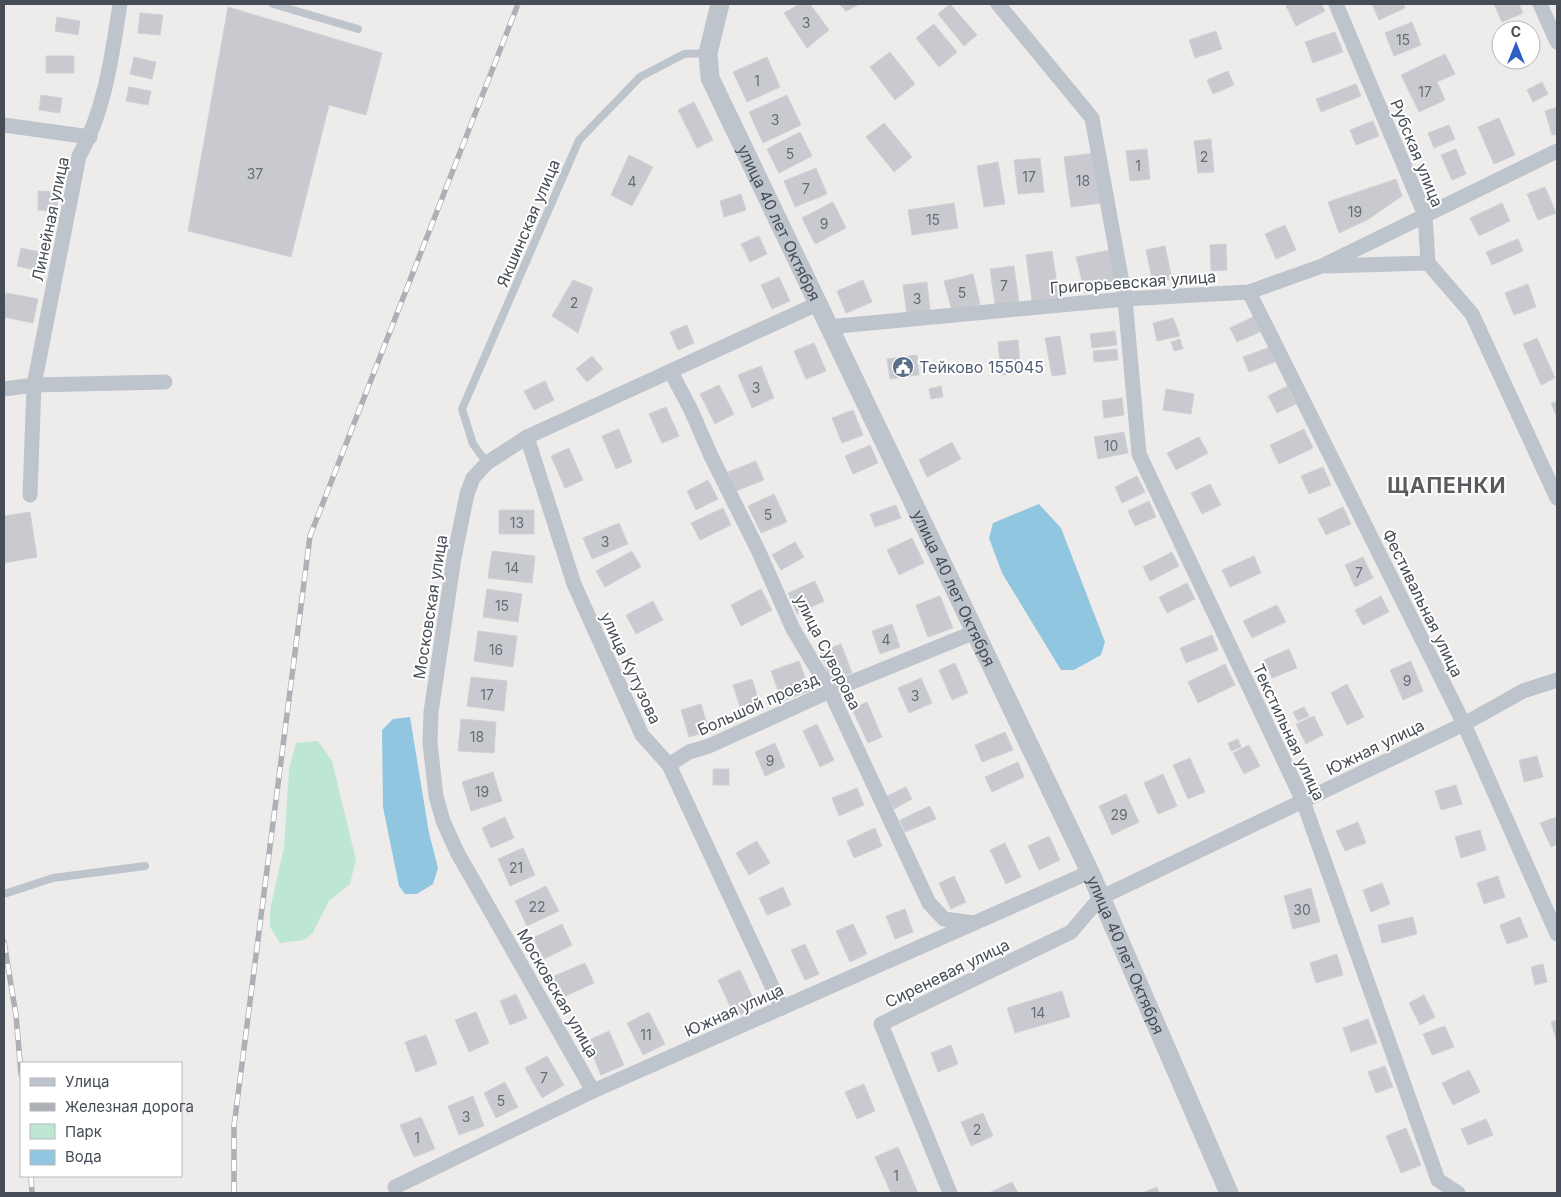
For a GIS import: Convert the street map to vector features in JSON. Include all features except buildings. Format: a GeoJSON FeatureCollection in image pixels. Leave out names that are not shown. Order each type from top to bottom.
{"type":"FeatureCollection","features":[{"type":"Feature","properties":{"kind":"street","name":"Линейная улица"},"geometry":{"type":"LineString","coordinates":[[30,495],[34,385],[79,156],[90,137],[111,67],[120,4]]}},
{"type":"Feature","properties":{"kind":"street","name":"улица 40 лет Октября"},"geometry":{"type":"LineString","coordinates":[[720,4],[708,53],[710,78],[1090,872],[1229,1193]]}},
{"type":"Feature","properties":{"kind":"street","name":"Текстильная улица"},"geometry":{"type":"LineString","coordinates":[[998,4],[1092,118],[1125,299],[1139,454],[1303,801],[1438,1180],[1458,1193]]}},
{"type":"Feature","properties":{"kind":"street","name":"Рубская улица"},"geometry":{"type":"LineString","coordinates":[[1336,4],[1424,215],[1428,263]]}},
{"type":"Feature","properties":{"kind":"street"},"geometry":{"type":"LineString","coordinates":[[1540,4],[1557,42]]}},
{"type":"Feature","properties":{"kind":"street"},"geometry":{"type":"LineString","coordinates":[[4,125],[90,137]]}},
{"type":"Feature","properties":{"kind":"street","name":"Григорьевская улица"},"geometry":{"type":"LineString","coordinates":[[828,327],[1125,299],[1249,292],[1322,266],[1557,150]]}},
{"type":"Feature","properties":{"kind":"street"},"geometry":{"type":"LineString","coordinates":[[1322,266],[1428,263],[1472,314],[1557,498]]}},
{"type":"Feature","properties":{"kind":"street","name":"Фестивальная улица"},"geometry":{"type":"LineString","coordinates":[[1249,292],[1464,724],[1557,934]]}},
{"type":"Feature","properties":{"kind":"street","name":"Московская улица"},"geometry":{"type":"LineString","coordinates":[[593,1091],[456,852],[436,796],[430,742],[431,712],[452,568],[467,494],[473,478],[487,463],[527,437],[817,304]]}},
{"type":"Feature","properties":{"kind":"street","name":"улица Суворова"},"geometry":{"type":"LineString","coordinates":[[671,372],[692,410],[711,456],[759,552],[793,628],[830,691],[929,903],[944,919],[974,923]]}},
{"type":"Feature","properties":{"kind":"street"},"geometry":{"type":"LineString","coordinates":[[4,389],[34,385],[165,382]]}},
{"type":"Feature","properties":{"kind":"street","name":"улица Кутузова"},"geometry":{"type":"LineString","coordinates":[[527,437],[574,584],[642,735],[668,765],[782,1008]]}},
{"type":"Feature","properties":{"kind":"street","name":"Большой проезд"},"geometry":{"type":"LineString","coordinates":[[668,765],[688,752],[708,746],[830,691],[975,632]]}},
{"type":"Feature","properties":{"kind":"street","name":"Южная улица"},"geometry":{"type":"LineString","coordinates":[[1100,898],[1464,724],[1523,691],[1557,680]]}},
{"type":"Feature","properties":{"kind":"street","name":"Южная улица"},"geometry":{"type":"LineString","coordinates":[[395,1187],[593,1091],[1090,872]]}},
{"type":"Feature","properties":{"kind":"street","name":"Сиреневая улица"},"geometry":{"type":"LineString","coordinates":[[950,1193],[881,1024],[1071,932],[1100,898]]}},
{"type":"Feature","properties":{"kind":"lane"},"geometry":{"type":"LineString","coordinates":[[273,4],[358,29]]}},
{"type":"Feature","properties":{"kind":"lane","name":"Якшинская улица"},"geometry":{"type":"LineString","coordinates":[[487,463],[473,444],[462,408],[579,140],[640,77],[684,54],[708,53]]}},
{"type":"Feature","properties":{"kind":"lane"},"geometry":{"type":"LineString","coordinates":[[4,894],[53,878],[145,866]]}},
{"type":"Feature","properties":{"kind":"green space"},"geometry":{"type":"Polygon","coordinates":[[[318,741],[332,761],[356,860],[350,884],[329,901],[312,934],[304,940],[280,943],[270,927],[270,910],[284,847],[289,770],[296,743],[318,741]]]}},
{"type":"Feature","properties":{"kind":"water"},"geometry":{"type":"Polygon","coordinates":[[[1039,504],[1061,528],[1105,642],[1101,655],[1074,670],[1061,670],[1002,573],[989,538],[993,523],[1039,504]]]}},
{"type":"Feature","properties":{"kind":"water"},"geometry":{"type":"Polygon","coordinates":[[[410,717],[429,833],[438,868],[433,884],[417,894],[405,894],[399,886],[383,807],[382,730],[393,719],[410,717]]]}},
{"type":"Feature","properties":{"kind":"railway"},"geometry":{"type":"LineString","coordinates":[[234,1193],[234,1126],[310,536],[518,4]]}},
{"type":"Feature","properties":{"kind":"railway"},"geometry":{"type":"LineString","coordinates":[[4,942],[16,1015],[20,1062]]}},
{"type":"Feature","properties":{"kind":"railway"},"geometry":{"type":"LineString","coordinates":[[31,1177],[32,1193]]}},
{"type":"Feature","properties":{"kind":"place","name":"Тейково 155045"},"geometry":{"type":"Point","coordinates":[903,367]}},
{"type":"Feature","properties":{"kind":"district","name":"ЩАПЕНКИ"},"geometry":{"type":"Point","coordinates":[1447,485]}}]}
